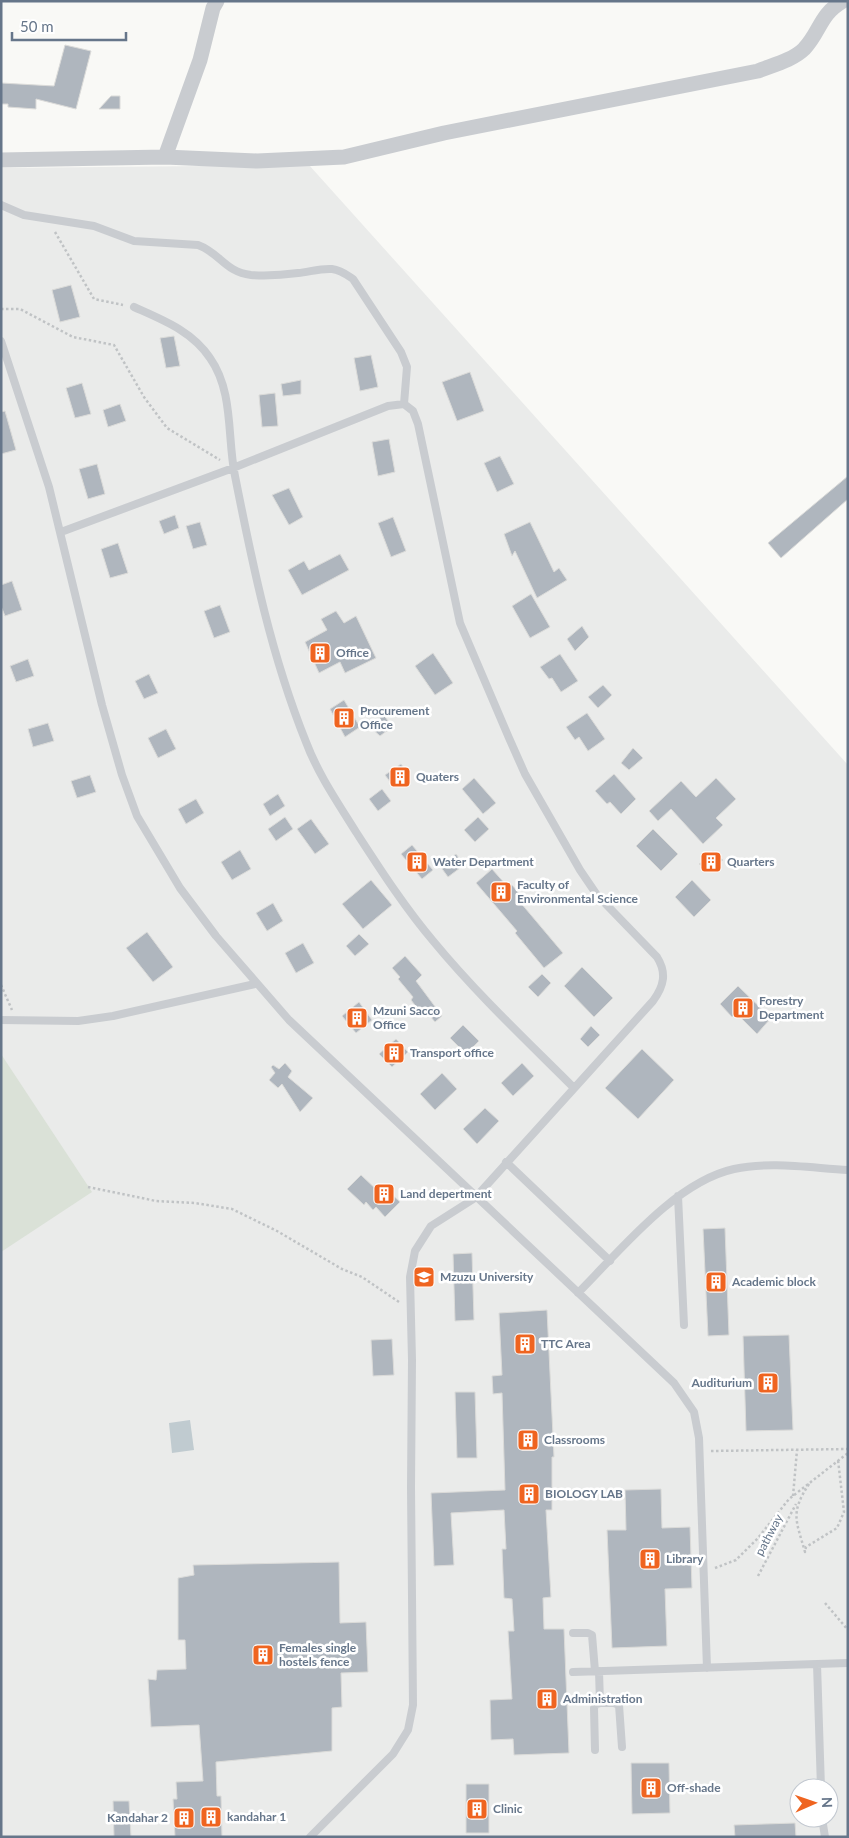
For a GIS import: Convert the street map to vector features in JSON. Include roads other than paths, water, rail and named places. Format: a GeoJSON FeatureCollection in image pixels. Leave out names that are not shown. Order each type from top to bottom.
{"type":"FeatureCollection","features":[{"type":"Feature","properties":{"kind":"street"},"geometry":{"type":"LineString","coordinates":[[165,157],[200,60],[213,8],[217,1]]}},
{"type":"Feature","properties":{"kind":"street"},"geometry":{"type":"LineString","coordinates":[[1,160],[165,157],[257,161],[344,157],[444,133],[758,71],[797,55],[805,48],[828,12],[844,1]]}},
{"type":"Feature","properties":{"kind":"lane"},"geometry":{"type":"LineString","coordinates":[[1,205],[24,215],[94,226],[147,244],[198,245],[208,249],[226,266],[237,273],[253,275],[295,274],[332,269],[343,272],[354,279],[401,352],[407,367],[404,404]]}},
{"type":"Feature","properties":{"kind":"lane"},"geometry":{"type":"LineString","coordinates":[[134,307],[171,323],[193,338],[211,359],[224,388],[231,431],[233,468],[261,606],[281,675],[306,744],[334,798],[382,872],[434,942],[486,1000],[573,1087]]}},
{"type":"Feature","properties":{"kind":"lane"},"geometry":{"type":"LineString","coordinates":[[1,341],[34,438],[61,532],[102,705],[122,775],[137,816],[180,888],[255,984],[334,1064],[674,1383],[688,1401],[697,1423],[699,1451],[707,1668]]}},
{"type":"Feature","properties":{"kind":"lane"},"geometry":{"type":"LineString","coordinates":[[61,532],[233,468],[388,406],[404,404],[412,411],[418,424],[460,623],[521,765],[566,846],[597,895],[657,957],[663,967],[661,990],[475,1198],[431,1226],[415,1251],[410,1277],[413,1705],[408,1730],[393,1754],[310,1837]]}},
{"type":"Feature","properties":{"kind":"lane"},"geometry":{"type":"LineString","coordinates":[[1,1020],[16,1018],[78,1021],[113,1016],[255,984]]}},
{"type":"Feature","properties":{"kind":"lane"},"geometry":{"type":"LineString","coordinates":[[506,1162],[610,1261]]}},
{"type":"Feature","properties":{"kind":"lane"},"geometry":{"type":"LineString","coordinates":[[578,1293],[678,1196],[707,1177],[735,1169],[773,1166],[848,1170]]}},
{"type":"Feature","properties":{"kind":"lane"},"geometry":{"type":"LineString","coordinates":[[678,1196],[684,1325]]}},
{"type":"Feature","properties":{"kind":"lane"},"geometry":{"type":"LineString","coordinates":[[573,1633],[588,1633],[592,1636],[600,1703]]}},
{"type":"Feature","properties":{"kind":"lane"},"geometry":{"type":"LineString","coordinates":[[573,1672],[848,1663]]}},
{"type":"Feature","properties":{"kind":"lane"},"geometry":{"type":"LineString","coordinates":[[817,1664],[821,1778]]}},
{"type":"Feature","properties":{"kind":"lane"},"geometry":{"type":"LineString","coordinates":[[595,1750],[594,1708],[596,1704],[600,1703],[619,1705],[622,1746]]}},
{"type":"Feature","properties":{"kind":"place","name":"Office"},"geometry":{"type":"Point","coordinates":[320,653]}},
{"type":"Feature","properties":{"kind":"place","name":"Procurement Office"},"geometry":{"type":"Point","coordinates":[344,718]}},
{"type":"Feature","properties":{"kind":"place","name":"Quaters"},"geometry":{"type":"Point","coordinates":[400,777]}},
{"type":"Feature","properties":{"kind":"place","name":"Water Department"},"geometry":{"type":"Point","coordinates":[417,862]}},
{"type":"Feature","properties":{"kind":"place","name":"Quarters"},"geometry":{"type":"Point","coordinates":[711,862]}},
{"type":"Feature","properties":{"kind":"place","name":"Faculty of Environmental Science"},"geometry":{"type":"Point","coordinates":[501,892]}},
{"type":"Feature","properties":{"kind":"place","name":"Forestry Department"},"geometry":{"type":"Point","coordinates":[743,1008]}},
{"type":"Feature","properties":{"kind":"place","name":"Mzuni Sacco Office"},"geometry":{"type":"Point","coordinates":[357,1018]}},
{"type":"Feature","properties":{"kind":"place","name":"Transport office"},"geometry":{"type":"Point","coordinates":[394,1053]}},
{"type":"Feature","properties":{"kind":"place","name":"Land depertment"},"geometry":{"type":"Point","coordinates":[384,1194]}},
{"type":"Feature","properties":{"kind":"place","name":"Mzuzu University"},"geometry":{"type":"Point","coordinates":[424,1277]}},
{"type":"Feature","properties":{"kind":"place","name":"Academic block"},"geometry":{"type":"Point","coordinates":[716,1282]}},
{"type":"Feature","properties":{"kind":"place","name":"TTC Area"},"geometry":{"type":"Point","coordinates":[525,1344]}},
{"type":"Feature","properties":{"kind":"place","name":"Auditurium"},"geometry":{"type":"Point","coordinates":[768,1383]}},
{"type":"Feature","properties":{"kind":"place","name":"Classrooms"},"geometry":{"type":"Point","coordinates":[528,1440]}},
{"type":"Feature","properties":{"kind":"place","name":"BIOLOGY LAB"},"geometry":{"type":"Point","coordinates":[529,1494]}},
{"type":"Feature","properties":{"kind":"place","name":"Library"},"geometry":{"type":"Point","coordinates":[650,1559]}},
{"type":"Feature","properties":{"kind":"place","name":"Females single hostels fence"},"geometry":{"type":"Point","coordinates":[263,1655]}},
{"type":"Feature","properties":{"kind":"place","name":"Administration"},"geometry":{"type":"Point","coordinates":[547,1699]}},
{"type":"Feature","properties":{"kind":"place","name":"Off-shade"},"geometry":{"type":"Point","coordinates":[651,1788]}},
{"type":"Feature","properties":{"kind":"place","name":"Clinic"},"geometry":{"type":"Point","coordinates":[477,1809]}},
{"type":"Feature","properties":{"kind":"place","name":"kandahar 1"},"geometry":{"type":"Point","coordinates":[211,1817]}},
{"type":"Feature","properties":{"kind":"place","name":"Kandahar 2"},"geometry":{"type":"Point","coordinates":[184,1818]}}]}
